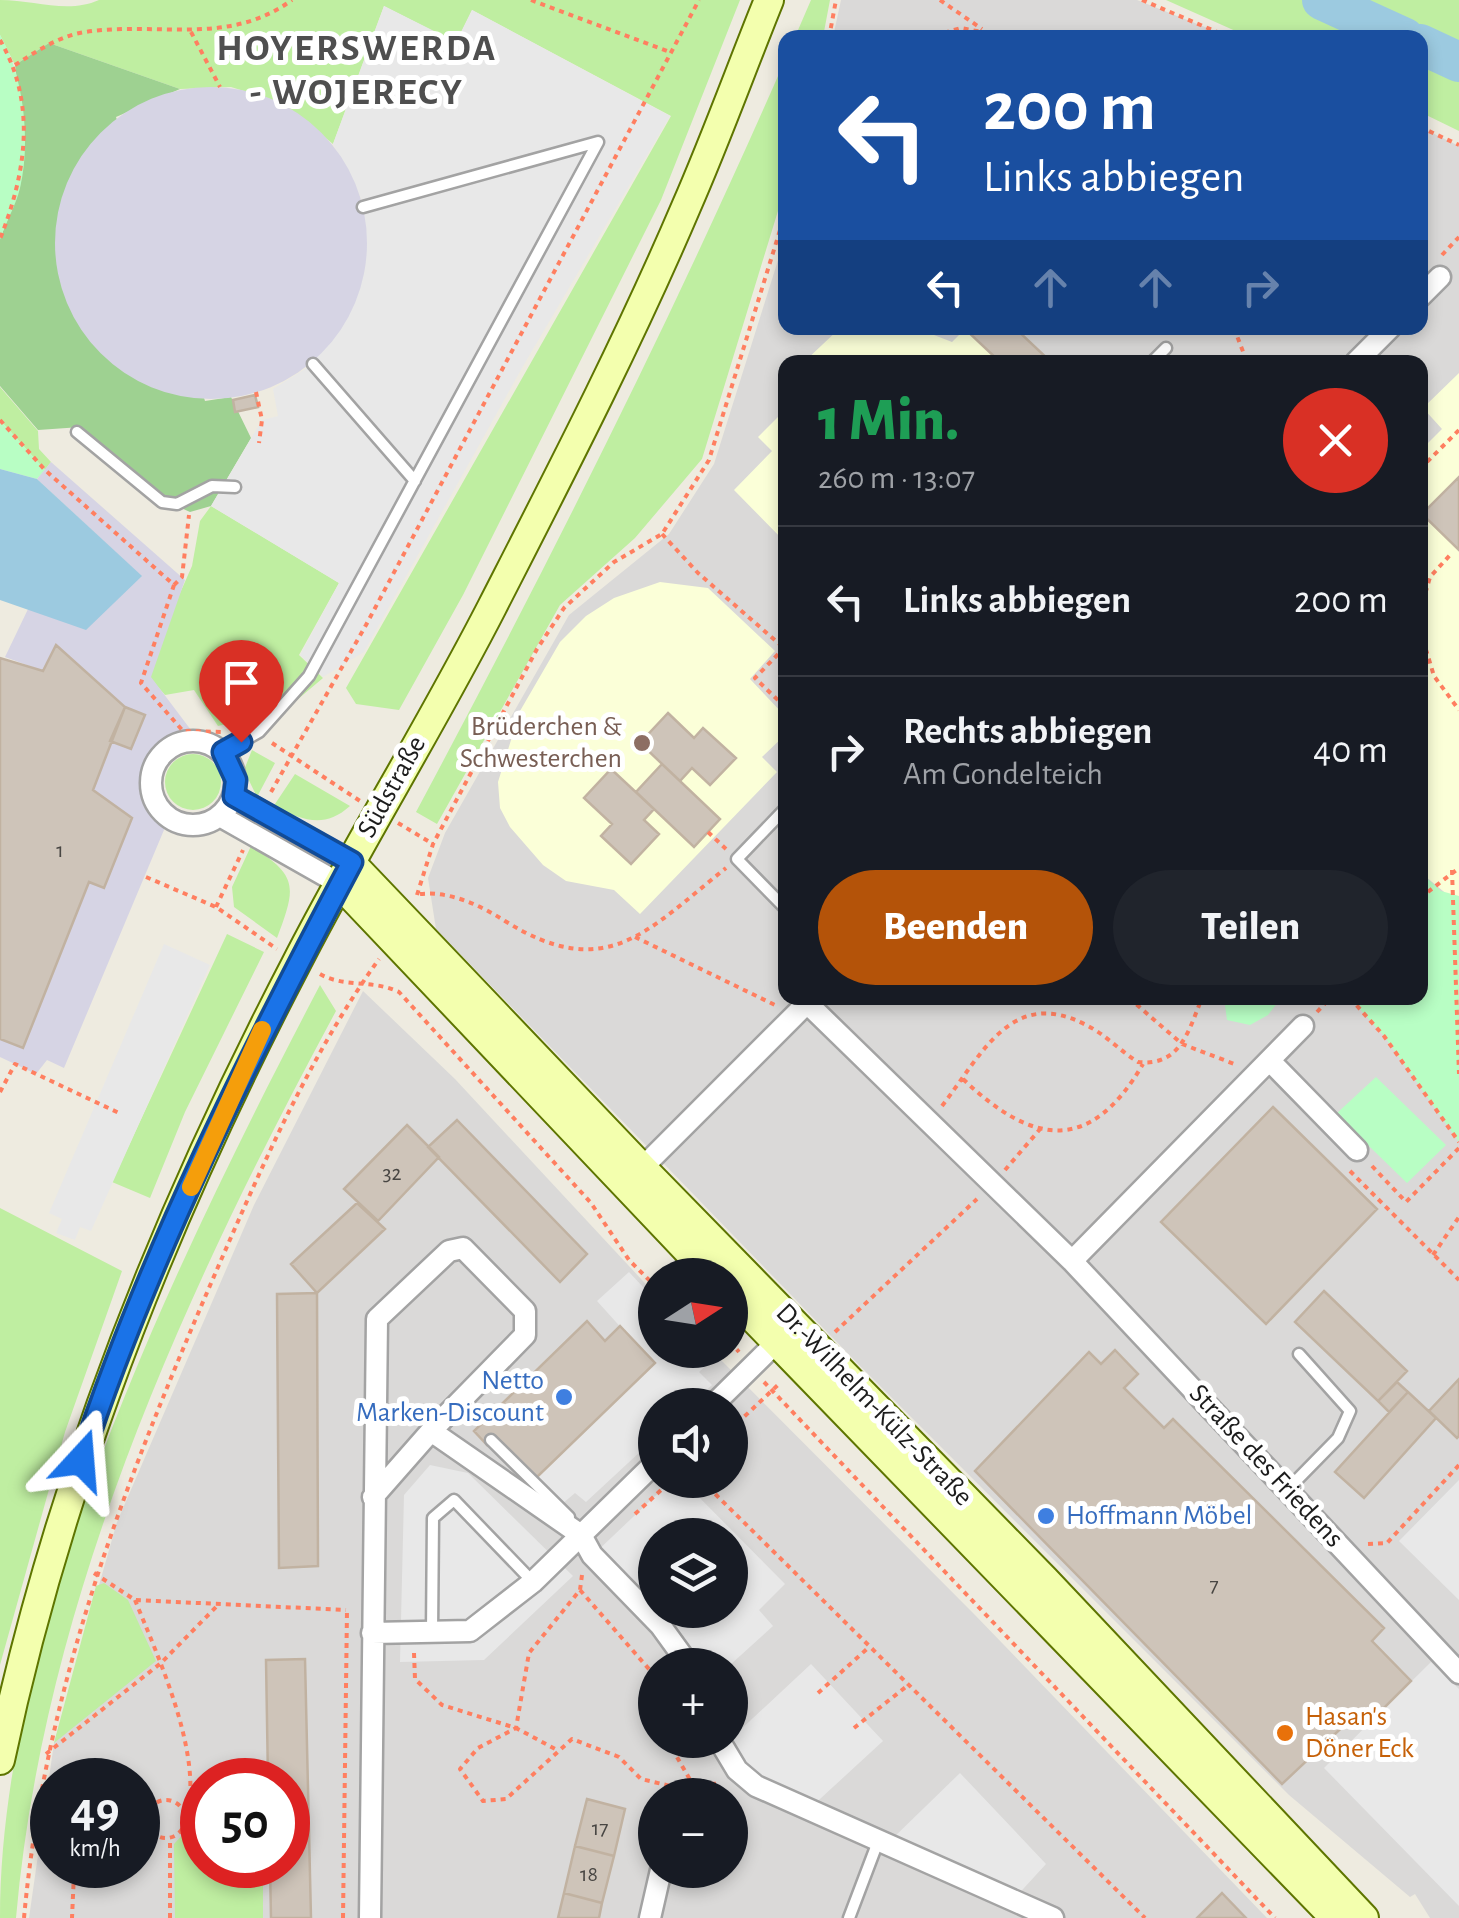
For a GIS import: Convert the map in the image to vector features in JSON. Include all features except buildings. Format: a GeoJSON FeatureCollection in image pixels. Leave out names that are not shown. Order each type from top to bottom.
{"type":"FeatureCollection","features":[{"type":"Feature","properties":{"kind":"street","name":"Südstraße"},"geometry":{"type":"LineString","coordinates":[[0,1760],[39,1592],[92,1428],[206,1148],[297,962],[489,612],[620,352],[686,207],[769,0]]}},
{"type":"Feature","properties":{"kind":"street"},"geometry":{"type":"LineString","coordinates":[[1428,289],[1440,277]]}},
{"type":"Feature","properties":{"kind":"street"},"geometry":{"type":"LineString","coordinates":[[1363,355],[1383,335]]}},
{"type":"Feature","properties":{"kind":"street"},"geometry":{"type":"LineString","coordinates":[[195,741],[223,752],[236,780],[234,796],[220,816],[206,824],[188,826],[169,818],[155,801],[152,788],[157,762],[177,744],[195,741]]}},
{"type":"Feature","properties":{"kind":"street","name":"Dr.-Wilhelm-Külz-Straße"},"geometry":{"type":"LineString","coordinates":[[234,796],[346,873],[697,1258]]}},
{"type":"Feature","properties":{"kind":"street","name":"Dr.-Wilhelm-Külz-Straße"},"geometry":{"type":"LineString","coordinates":[[220,816],[412,905],[786,1333],[1334,1918]]}},
{"type":"Feature","properties":{"kind":"street","name":"Straße des Friedens"},"geometry":{"type":"LineString","coordinates":[[642,1168],[805,1005]]}},
{"type":"Feature","properties":{"kind":"street","name":"Straße des Friedens"},"geometry":{"type":"LineString","coordinates":[[815,1005],[1072,1261],[1459,1672]]}},
{"type":"Feature","properties":{"kind":"street"},"geometry":{"type":"LineString","coordinates":[[1072,1261],[1303,1026]]}},
{"type":"Feature","properties":{"kind":"street"},"geometry":{"type":"LineString","coordinates":[[1262,1068],[1357,1150]]}},
{"type":"Feature","properties":{"kind":"street"},"geometry":{"type":"LineString","coordinates":[[370,1918],[373,1497],[377,1319],[448,1251],[463,1248],[525,1311],[525,1335],[373,1497]]}},
{"type":"Feature","properties":{"kind":"street","name":"Dr.-Wilhelm-Külz-Straße"},"geometry":{"type":"LineString","coordinates":[[748,1307],[786,1333],[1364,1918]]}},
{"type":"Feature","properties":{"kind":"street"},"geometry":{"type":"LineString","coordinates":[[730,1388],[786,1333]]}},
{"type":"Feature","properties":{"kind":"street"},"geometry":{"type":"LineString","coordinates":[[431,1431],[584,1538],[677,1648]]}},
{"type":"Feature","properties":{"kind":"street"},"geometry":{"type":"LineString","coordinates":[[372,1622],[423,1633],[470,1631],[584,1538],[638,1481]]}},
{"type":"Feature","properties":{"kind":"street"},"geometry":{"type":"LineString","coordinates":[[730,1758],[756,1786],[1053,1918]]}},
{"type":"Feature","properties":{"kind":"street"},"geometry":{"type":"LineString","coordinates":[[650,1918],[657,1888]]}},
{"type":"Feature","properties":{"kind":"lane"},"geometry":{"type":"LineString","coordinates":[[223,752],[259,732],[310,676],[598,142],[364,207]]}},
{"type":"Feature","properties":{"kind":"lane"},"geometry":{"type":"LineString","coordinates":[[1159,355],[1166,348]]}},
{"type":"Feature","properties":{"kind":"lane"},"geometry":{"type":"LineString","coordinates":[[313,364],[415,481]]}},
{"type":"Feature","properties":{"kind":"lane"},"geometry":{"type":"LineString","coordinates":[[77,432],[162,502],[187,501],[200,490],[235,487]]}},
{"type":"Feature","properties":{"kind":"lane"},"geometry":{"type":"LineString","coordinates":[[778,816],[737,860],[778,901]]}},
{"type":"Feature","properties":{"kind":"lane"},"geometry":{"type":"LineString","coordinates":[[1288,1489],[1338,1438],[1350,1411],[1299,1354]]}},
{"type":"Feature","properties":{"kind":"lane"},"geometry":{"type":"LineString","coordinates":[[492,1440],[584,1538]]}},
{"type":"Feature","properties":{"kind":"lane"},"geometry":{"type":"LineString","coordinates":[[423,1633],[433,1518],[454,1500],[533,1582]]}},
{"type":"Feature","properties":{"kind":"lane"},"geometry":{"type":"LineString","coordinates":[[850,1918],[879,1838]]}},
{"type":"Feature","properties":{"kind":"path"},"geometry":{"type":"LineString","coordinates":[[15,66],[49,44],[84,32],[232,29],[275,12],[292,0]]}},
{"type":"Feature","properties":{"kind":"path"},"geometry":{"type":"LineString","coordinates":[[530,0],[670,52]]}},
{"type":"Feature","properties":{"kind":"path"},"geometry":{"type":"LineString","coordinates":[[369,806],[289,758],[366,625],[699,0]]}},
{"type":"Feature","properties":{"kind":"path"},"geometry":{"type":"LineString","coordinates":[[830,30],[836,0]]}},
{"type":"Feature","properties":{"kind":"path"},"geometry":{"type":"LineString","coordinates":[[940,0],[983,30]]}},
{"type":"Feature","properties":{"kind":"path"},"geometry":{"type":"LineString","coordinates":[[1142,0],[1213,30]]}},
{"type":"Feature","properties":{"kind":"path"},"geometry":{"type":"LineString","coordinates":[[191,32],[220,87]]}},
{"type":"Feature","properties":{"kind":"path"},"geometry":{"type":"LineString","coordinates":[[0,40],[15,66],[24,132],[20,188],[0,239]]}},
{"type":"Feature","properties":{"kind":"path"},"geometry":{"type":"LineString","coordinates":[[1428,131],[1459,145]]}},
{"type":"Feature","properties":{"kind":"path"},"geometry":{"type":"LineString","coordinates":[[412,905],[433,844],[537,648],[564,608],[614,562],[662,534],[709,460],[778,237]]}},
{"type":"Feature","properties":{"kind":"path"},"geometry":{"type":"LineString","coordinates":[[256,392],[262,420],[259,443]]}},
{"type":"Feature","properties":{"kind":"path"},"geometry":{"type":"LineString","coordinates":[[0,420],[45,470],[174,585]]}},
{"type":"Feature","properties":{"kind":"path"},"geometry":{"type":"LineString","coordinates":[[1428,462],[1459,430]]}},
{"type":"Feature","properties":{"kind":"path"},"geometry":{"type":"LineString","coordinates":[[183,731],[141,683],[174,585],[182,577],[187,501]]}},
{"type":"Feature","properties":{"kind":"path"},"geometry":{"type":"LineString","coordinates":[[662,534],[698,573],[778,642]]}},
{"type":"Feature","properties":{"kind":"path"},"geometry":{"type":"LineString","coordinates":[[1428,583],[1450,554]]}},
{"type":"Feature","properties":{"kind":"path"},"geometry":{"type":"LineString","coordinates":[[778,653],[755,678],[778,700]]}},
{"type":"Feature","properties":{"kind":"path"},"geometry":{"type":"LineString","coordinates":[[1428,656],[1434,676],[1457,708]]}},
{"type":"Feature","properties":{"kind":"path"},"geometry":{"type":"LineString","coordinates":[[1457,708],[1459,700]]}},
{"type":"Feature","properties":{"kind":"path"},"geometry":{"type":"LineString","coordinates":[[412,905],[435,892],[488,910],[538,942],[559,948],[614,949],[737,860],[708,832]]}},
{"type":"Feature","properties":{"kind":"path"},"geometry":{"type":"LineString","coordinates":[[1428,892],[1459,868]]}},
{"type":"Feature","properties":{"kind":"path"},"geometry":{"type":"LineString","coordinates":[[1452,870],[1459,882]]}},
{"type":"Feature","properties":{"kind":"path"},"geometry":{"type":"LineString","coordinates":[[1452,870],[1459,1074]]}},
{"type":"Feature","properties":{"kind":"path"},"geometry":{"type":"LineString","coordinates":[[146,878],[216,907]]}},
{"type":"Feature","properties":{"kind":"path"},"geometry":{"type":"LineString","coordinates":[[635,937],[773,1004],[792,1018]]}},
{"type":"Feature","properties":{"kind":"path"},"geometry":{"type":"LineString","coordinates":[[45,1758],[94,1574],[241,1215],[284,1122],[364,980],[399,992],[411,1004],[591,1203],[638,1268]]}},
{"type":"Feature","properties":{"kind":"path"},"geometry":{"type":"LineString","coordinates":[[1137,1005],[1182,1044],[1262,1068]]}},
{"type":"Feature","properties":{"kind":"path"},"geometry":{"type":"LineString","coordinates":[[930,1122],[1008,1024],[1037,1010],[1090,1026],[1125,1054],[1144,1062],[1176,1053],[1199,1005]]}},
{"type":"Feature","properties":{"kind":"path"},"geometry":{"type":"LineString","coordinates":[[1356,1005],[1412,1073],[1459,1145],[1406,1202],[1357,1150]]}},
{"type":"Feature","properties":{"kind":"path"},"geometry":{"type":"LineString","coordinates":[[962,1079],[1004,1115],[1041,1128],[1072,1128],[1104,1116],[1124,1096],[1144,1062]]}},
{"type":"Feature","properties":{"kind":"path"},"geometry":{"type":"LineString","coordinates":[[0,1092],[15,1064],[120,1113]]}},
{"type":"Feature","properties":{"kind":"path"},"geometry":{"type":"LineString","coordinates":[[827,1340],[994,1183],[1041,1128]]}},
{"type":"Feature","properties":{"kind":"path"},"geometry":{"type":"LineString","coordinates":[[1390,1211],[1459,1280]]}},
{"type":"Feature","properties":{"kind":"path"},"geometry":{"type":"LineString","coordinates":[[1434,1254],[1459,1217]]}},
{"type":"Feature","properties":{"kind":"path"},"geometry":{"type":"LineString","coordinates":[[748,1413],[772,1391],[1275,1918]]}},
{"type":"Feature","properties":{"kind":"path"},"geometry":{"type":"LineString","coordinates":[[1367,1544],[1387,1544],[1459,1465]]}},
{"type":"Feature","properties":{"kind":"path"},"geometry":{"type":"LineString","coordinates":[[719,1498],[1145,1918]]}},
{"type":"Feature","properties":{"kind":"path"},"geometry":{"type":"LineString","coordinates":[[516,1728],[529,1654],[580,1590],[584,1538]]}},
{"type":"Feature","properties":{"kind":"path"},"geometry":{"type":"LineString","coordinates":[[94,1574],[135,1600],[216,1607],[347,1610],[372,1622]]}},
{"type":"Feature","properties":{"kind":"path"},"geometry":{"type":"LineString","coordinates":[[580,1590],[638,1657]]}},
{"type":"Feature","properties":{"kind":"path"},"geometry":{"type":"LineString","coordinates":[[135,1600],[161,1663],[184,1758]]}},
{"type":"Feature","properties":{"kind":"path"},"geometry":{"type":"LineString","coordinates":[[46,1754],[161,1663],[216,1607]]}},
{"type":"Feature","properties":{"kind":"path"},"geometry":{"type":"LineString","coordinates":[[343,1918],[347,1610]]}},
{"type":"Feature","properties":{"kind":"path"},"geometry":{"type":"LineString","coordinates":[[423,1633],[415,1679],[442,1705],[516,1728],[559,1751]]}},
{"type":"Feature","properties":{"kind":"path"},"geometry":{"type":"LineString","coordinates":[[818,1693],[868,1648]]}},
{"type":"Feature","properties":{"kind":"path"},"geometry":{"type":"LineString","coordinates":[[854,1728],[907,1686]]}},
{"type":"Feature","properties":{"kind":"path"},"geometry":{"type":"LineString","coordinates":[[516,1728],[478,1748],[460,1770],[482,1801],[506,1800],[572,1739],[619,1757],[641,1778]]}},
{"type":"Feature","properties":{"kind":"path"},"geometry":{"type":"LineString","coordinates":[[748,1786],[756,1786]]}},
{"type":"Feature","properties":{"kind":"path"},"geometry":{"type":"LineString","coordinates":[[160,1836],[170,1838],[180,1834]]}},
{"type":"Feature","properties":{"kind":"path"},"geometry":{"type":"LineString","coordinates":[[170,1838],[170,1918]]}},
{"type":"Feature","properties":{"kind":"path"},"geometry":{"type":"LineString","coordinates":[[24,1918],[30,1871]]}},
{"type":"Feature","properties":{"kind":"path"},"geometry":{"type":"LineString","coordinates":[[72,1918],[73,1888]]}},
{"type":"Feature","properties":{"kind":"shaded area"},"geometry":{"type":"Polygon","coordinates":[[[841,0],[1137,0],[1212,30],[835,30],[841,0]]]}},
{"type":"Feature","properties":{"kind":"shaded area"},"geometry":{"type":"Polygon","coordinates":[[[384,6],[456,42],[472,10],[670,116],[522,368],[364,652],[323,677],[300,655],[339,583],[211,506],[262,420],[278,416],[273,389],[313,364],[362,200],[333,144],[384,6]]]}},
{"type":"Feature","properties":{"kind":"shaded area"},"geometry":{"type":"Polygon","coordinates":[[[211,87],[271,99],[321,133],[355,183],[367,243],[355,303],[321,353],[271,387],[211,399],[151,387],[101,353],[67,303],[55,243],[67,183],[101,133],[151,99],[211,87]]]}},
{"type":"Feature","properties":{"kind":"shaded area"},"geometry":{"type":"Polygon","coordinates":[[[1428,131],[1459,146],[1459,1918],[1430,1918],[1415,1894],[1410,1897],[1289,1795],[861,1367],[436,929],[428,878],[445,833],[569,615],[669,534],[714,464],[778,260],[778,335],[1428,335],[1428,131]]]}},
{"type":"Feature","properties":{"kind":"shaded area"},"geometry":{"type":"Polygon","coordinates":[[[833,335],[934,335],[952,342],[959,335],[1022,335],[1044,355],[811,355],[833,335]]]}},
{"type":"Feature","properties":{"kind":"shaded area"},"geometry":{"type":"Polygon","coordinates":[[[1459,373],[1459,896],[1449,896],[1428,879],[1428,443],[1442,429],[1428,414],[1428,403],[1459,373]]]}},
{"type":"Feature","properties":{"kind":"shaded area"},"geometry":{"type":"Polygon","coordinates":[[[778,417],[778,535],[734,490],[772,451],[758,437],[778,417]]]}},
{"type":"Feature","properties":{"kind":"shaded area"},"geometry":{"type":"Polygon","coordinates":[[[51,462],[185,580],[151,677],[200,742],[177,744],[157,762],[151,788],[169,818],[64,1068],[47,1060],[36,1074],[0,1057],[0,1039],[23,1048],[89,882],[105,887],[132,818],[93,790],[110,741],[131,749],[145,716],[125,707],[57,645],[43,671],[5,657],[29,607],[141,576],[37,479],[51,462]]]}},
{"type":"Feature","properties":{"kind":"shaded area","name":"Brüderchen & Schwesterchen"},"geometry":{"type":"Polygon","coordinates":[[[660,582],[708,588],[775,651],[750,679],[778,709],[778,742],[762,757],[777,772],[640,914],[614,890],[566,881],[543,865],[510,827],[500,808],[498,782],[520,711],[560,642],[586,616],[614,598],[660,582]]]}},
{"type":"Feature","properties":{"kind":"shaded area"},"geometry":{"type":"Polygon","coordinates":[[[164,944],[210,965],[91,1231],[80,1227],[75,1240],[56,1233],[62,1219],[49,1213],[164,944]]]}},
{"type":"Feature","properties":{"kind":"shaded area"},"geometry":{"type":"Polygon","coordinates":[[[363,991],[455,1079],[638,1276],[638,1368],[729,1368],[975,1615],[1267,1918],[29,1918],[33,1888],[160,1888],[160,1758],[52,1758],[117,1522],[254,1205],[363,991]]]}},
{"type":"Feature","properties":{"kind":"shaded area"},"geometry":{"type":"Polygon","coordinates":[[[629,1272],[638,1282],[638,1346],[597,1301],[629,1272]]]}},
{"type":"Feature","properties":{"kind":"shaded area"},"geometry":{"type":"Polygon","coordinates":[[[648,1368],[703,1368],[699,1372],[712,1385],[709,1388],[638,1388],[638,1454],[586,1502],[575,1493],[562,1504],[536,1478],[648,1368]]]}},
{"type":"Feature","properties":{"kind":"shaded area"},"geometry":{"type":"Polygon","coordinates":[[[430,1465],[468,1473],[573,1576],[484,1660],[400,1662],[404,1495],[430,1465]]]}},
{"type":"Feature","properties":{"kind":"shaded area"},"geometry":{"type":"Polygon","coordinates":[[[1459,1480],[1459,1600],[1399,1541],[1459,1480]]]}},
{"type":"Feature","properties":{"kind":"shaded area"},"geometry":{"type":"Polygon","coordinates":[[[653,1498],[700,1498],[720,1518],[638,1518],[638,1607],[593,1555],[653,1498]]]}},
{"type":"Feature","properties":{"kind":"shaded area"},"geometry":{"type":"Polygon","coordinates":[[[748,1547],[785,1584],[759,1610],[773,1626],[748,1649],[674,1648],[657,1628],[748,1628],[748,1547]]]}},
{"type":"Feature","properties":{"kind":"shaded area"},"geometry":{"type":"Polygon","coordinates":[[[1431,1662],[1459,1689],[1459,1906],[1324,1768],[1431,1662]]]}},
{"type":"Feature","properties":{"kind":"shaded area"},"geometry":{"type":"Polygon","coordinates":[[[811,1664],[883,1741],[808,1810],[756,1786],[730,1758],[748,1758],[748,1723],[811,1664]]]}},
{"type":"Feature","properties":{"kind":"shaded area"},"geometry":{"type":"Polygon","coordinates":[[[960,1773],[1046,1864],[1014,1899],[889,1842],[960,1773]]]}},
{"type":"Feature","properties":{"kind":"green space"},"geometry":{"type":"Polygon","coordinates":[[[0,0],[75,6],[99,0],[740,0],[661,200],[463,595],[399,710],[356,704],[346,688],[671,116],[472,10],[456,43],[384,6],[333,144],[283,103],[231,87],[180,89],[49,43],[15,65],[0,35],[0,0]]]}},
{"type":"Feature","properties":{"kind":"green space"},"geometry":{"type":"Polygon","coordinates":[[[811,0],[830,0],[824,30],[798,30],[811,0]]]}},
{"type":"Feature","properties":{"kind":"green space"},"geometry":{"type":"Polygon","coordinates":[[[1166,0],[1459,0],[1459,131],[1428,116],[1428,30],[1233,30],[1166,0]]]}},
{"type":"Feature","properties":{"kind":"green space"},"geometry":{"type":"Polygon","coordinates":[[[0,35],[20,89],[25,150],[18,194],[0,239],[0,35]]]}},
{"type":"Feature","properties":{"kind":"green space"},"geometry":{"type":"Polygon","coordinates":[[[49,43],[180,89],[116,117],[205,401],[231,397],[251,438],[211,506],[190,512],[179,507],[81,427],[38,430],[0,386],[0,239],[20,187],[24,132],[15,65],[49,43]]]}},
{"type":"Feature","properties":{"kind":"green space"},"geometry":{"type":"Polygon","coordinates":[[[778,76],[778,211],[702,459],[635,538],[560,605],[437,824],[416,812],[608,440],[778,76]]]}},
{"type":"Feature","properties":{"kind":"green space"},"geometry":{"type":"Polygon","coordinates":[[[0,387],[38,431],[39,449],[51,462],[45,470],[0,420],[0,387]]]}},
{"type":"Feature","properties":{"kind":"green space"},"geometry":{"type":"Polygon","coordinates":[[[0,420],[45,470],[37,479],[0,469],[0,420]]]}},
{"type":"Feature","properties":{"kind":"green space"},"geometry":{"type":"Polygon","coordinates":[[[211,506],[339,583],[299,655],[323,678],[259,732],[239,721],[218,726],[194,690],[165,695],[145,672],[192,566],[200,521],[211,506]]]}},
{"type":"Feature","properties":{"kind":"green space"},"geometry":{"type":"Polygon","coordinates":[[[252,750],[275,763],[257,797],[244,770],[252,750]]]}},
{"type":"Feature","properties":{"kind":"green space"},"geometry":{"type":"Polygon","coordinates":[[[193,754],[213,762],[221,782],[213,802],[193,810],[173,802],[165,782],[173,762],[193,754]]]}},
{"type":"Feature","properties":{"kind":"green space"},"geometry":{"type":"Polygon","coordinates":[[[295,774],[350,806],[322,820],[273,807],[295,774]]]}},
{"type":"Feature","properties":{"kind":"green space"},"geometry":{"type":"Polygon","coordinates":[[[251,846],[278,866],[289,884],[288,906],[277,938],[234,907],[232,887],[251,846]]]}},
{"type":"Feature","properties":{"kind":"green space"},"geometry":{"type":"Polygon","coordinates":[[[1428,879],[1441,891],[1459,896],[1459,1142],[1384,1036],[1356,1005],[1428,1005],[1428,879]]]}},
{"type":"Feature","properties":{"kind":"green space"},"geometry":{"type":"Polygon","coordinates":[[[227,934],[264,952],[185,1112],[150,1198],[112,1182],[227,934]]]}},
{"type":"Feature","properties":{"kind":"green space"},"geometry":{"type":"Polygon","coordinates":[[[320,985],[336,1011],[226,1226],[176,1337],[90,1564],[57,1681],[41,1758],[30,1758],[30,1814],[16,1918],[0,1918],[8,1803],[31,1683],[65,1561],[108,1438],[158,1317],[320,985]]]}},
{"type":"Feature","properties":{"kind":"green space"},"geometry":{"type":"Polygon","coordinates":[[[1225,1005],[1276,1005],[1268,1015],[1250,1025],[1227,1020],[1225,1005]]]}},
{"type":"Feature","properties":{"kind":"green space"},"geometry":{"type":"Polygon","coordinates":[[[1376,1077],[1446,1145],[1407,1183],[1336,1114],[1376,1077]]]}},
{"type":"Feature","properties":{"kind":"green space"},"geometry":{"type":"Polygon","coordinates":[[[0,1208],[122,1271],[65,1432],[0,1665],[0,1208]]]}},
{"type":"Feature","properties":{"kind":"green space"},"geometry":{"type":"Polygon","coordinates":[[[104,1583],[128,1600],[156,1661],[54,1743],[96,1586],[104,1583]]]}},
{"type":"Feature","properties":{"kind":"green space"},"geometry":{"type":"Polygon","coordinates":[[[180,1838],[180,1888],[263,1888],[263,1918],[175,1918],[174,1844],[180,1838]]]}},
{"type":"Feature","properties":{"kind":"water"},"geometry":{"type":"Polygon","coordinates":[[[0,469],[37,479],[142,576],[86,630],[0,600],[0,469]]]}},
{"type":"Feature","properties":{"kind":"waterway"},"geometry":{"type":"LineString","coordinates":[[1322,0],[1388,30]]}},
{"type":"Feature","properties":{"kind":"waterway"},"geometry":{"type":"LineString","coordinates":[[1428,48],[1459,62]]}},
{"type":"Feature","properties":{"kind":"slow traffic"},"geometry":{"type":"LineString","coordinates":[[191,1187],[262,1030]]}},
{"type":"Feature","properties":{"kind":"place","name":"Brüderchen & Schwesterchen"},"geometry":{"type":"Point","coordinates":[642,743]}},
{"type":"Feature","properties":{"kind":"place","name":"Netto Marken-Discount"},"geometry":{"type":"Point","coordinates":[564,1397]}},
{"type":"Feature","properties":{"kind":"place","name":"Hoffmann Möbel"},"geometry":{"type":"Point","coordinates":[1046,1516]}},
{"type":"Feature","properties":{"kind":"place","name":"Hasan's Döner Eck"},"geometry":{"type":"Point","coordinates":[1285,1733]}},
{"type":"Feature","properties":{"kind":"district","name":"HOYERSWERDA - WOJERECY"},"geometry":{"type":"Point","coordinates":[357,70]}},
{"type":"Feature","properties":{"kind":"route"},"geometry":{"type":"LineString","coordinates":[[81,1460],[206,1148],[258,1037],[352,862],[234,796],[236,780],[223,752],[241,742]]}}]}
